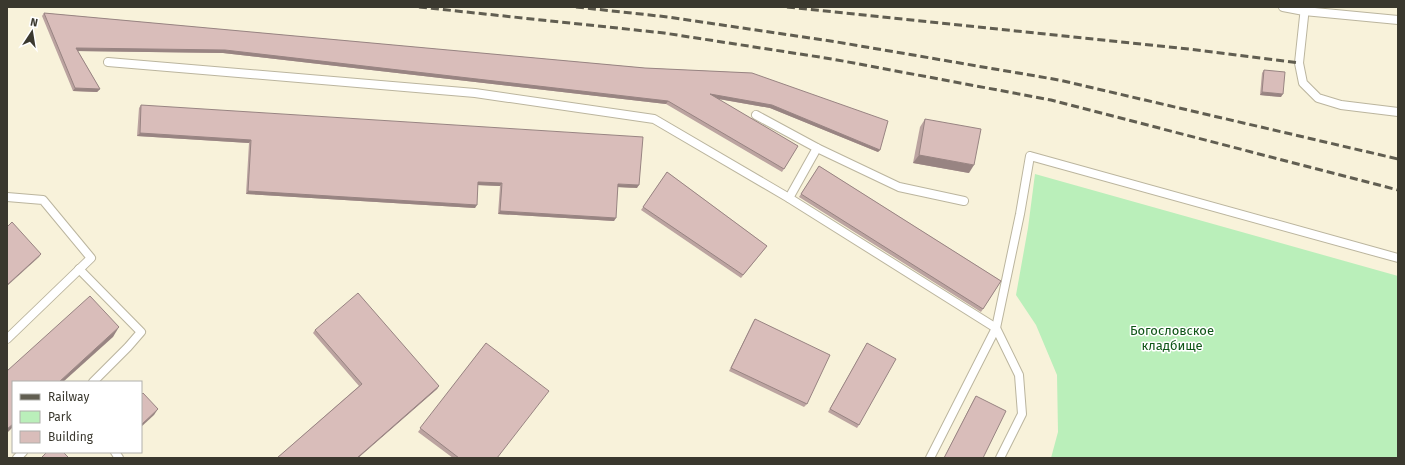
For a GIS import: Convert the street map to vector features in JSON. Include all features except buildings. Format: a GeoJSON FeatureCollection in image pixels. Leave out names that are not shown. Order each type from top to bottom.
{"type":"FeatureCollection","features":[{"type":"Feature","properties":{"kind":"lane"},"geometry":{"type":"LineString","coordinates":[[1283,7],[1398,20]]}},
{"type":"Feature","properties":{"kind":"lane"},"geometry":{"type":"LineString","coordinates":[[1304,9],[1299,63],[1303,83],[1318,98],[1341,105],[1398,112]]}},
{"type":"Feature","properties":{"kind":"lane"},"geometry":{"type":"LineString","coordinates":[[108,62],[475,93],[654,119],[789,198],[996,328],[1019,375],[1022,414],[1000,458]]}},
{"type":"Feature","properties":{"kind":"lane"},"geometry":{"type":"LineString","coordinates":[[756,115],[817,148],[899,186],[964,201]]}},
{"type":"Feature","properties":{"kind":"lane"},"geometry":{"type":"LineString","coordinates":[[789,198],[817,148]]}},
{"type":"Feature","properties":{"kind":"lane"},"geometry":{"type":"LineString","coordinates":[[930,458],[996,328],[1020,214],[1030,156],[1398,258]]}},
{"type":"Feature","properties":{"kind":"lane"},"geometry":{"type":"LineString","coordinates":[[7,197],[43,200],[91,258],[7,339]]}},
{"type":"Feature","properties":{"kind":"lane"},"geometry":{"type":"LineString","coordinates":[[79,269],[141,332],[94,381]]}},
{"type":"Feature","properties":{"kind":"green space","name":"Богословское кладбище"},"geometry":{"type":"Polygon","coordinates":[[[1035,174],[1398,276],[1398,458],[1051,458],[1058,432],[1057,375],[1036,325],[1016,295],[1028,228],[1035,174]]]}},
{"type":"Feature","properties":{"kind":"railway"},"geometry":{"type":"LineString","coordinates":[[419,7],[664,33],[832,59],[1051,100],[1398,190]]}},
{"type":"Feature","properties":{"kind":"railway"},"geometry":{"type":"LineString","coordinates":[[576,7],[668,17],[837,42],[1059,80],[1398,159]]}},
{"type":"Feature","properties":{"kind":"railway"},"geometry":{"type":"LineString","coordinates":[[787,7],[1189,49],[1299,63]]}}]}
